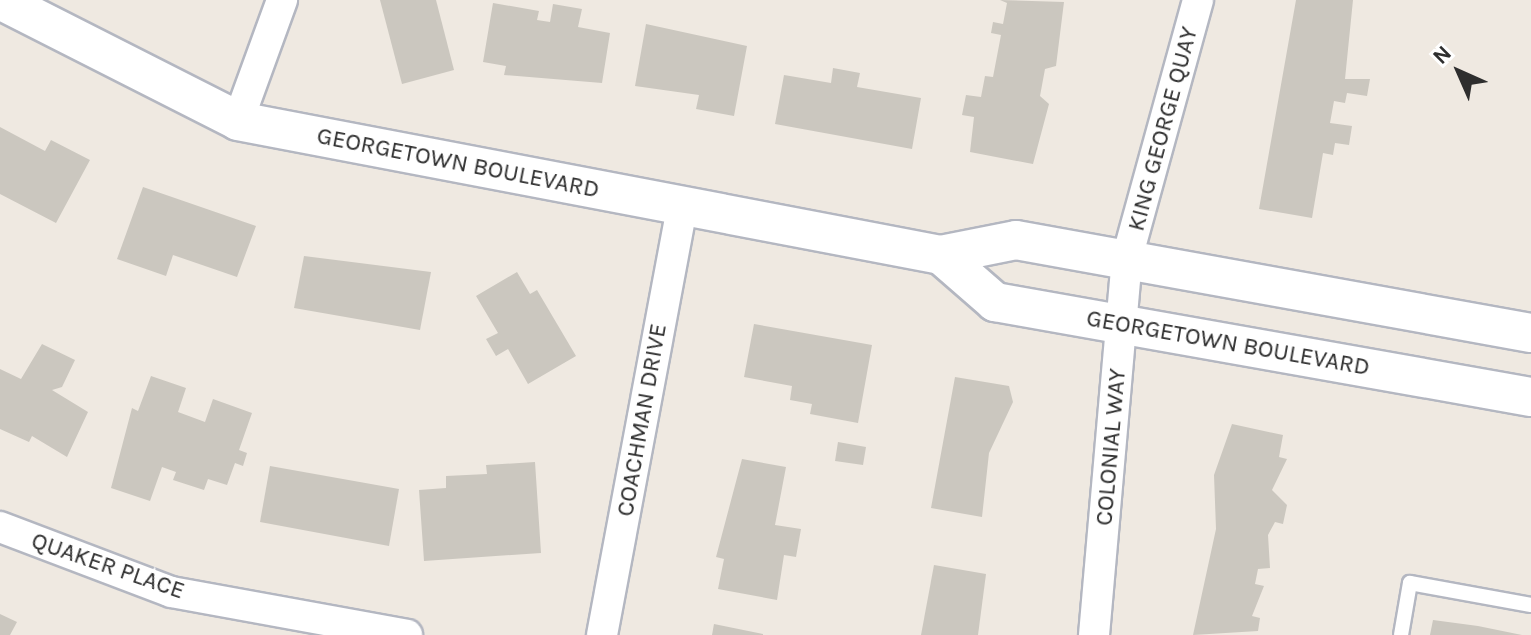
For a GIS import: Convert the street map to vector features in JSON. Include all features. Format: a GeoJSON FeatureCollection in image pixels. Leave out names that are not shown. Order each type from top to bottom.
{"type":"FeatureCollection","features":[{"type":"Feature","properties":{"kind":"street","name":"GEORGETOWN BOULEVARD"},"geometry":{"type":"LineString","coordinates":[[0,0],[238,121],[941,255],[1016,240],[1531,333]]}},
{"type":"Feature","properties":{"kind":"street"},"geometry":{"type":"LineString","coordinates":[[238,121],[282,0]]}},
{"type":"Feature","properties":{"kind":"street","name":"KING GEORGE QUAY"},"geometry":{"type":"LineString","coordinates":[[1127,258],[1198,0]]}},
{"type":"Feature","properties":{"kind":"street","name":"COACHMAN DRIVE"},"geometry":{"type":"LineString","coordinates":[[602,635],[682,206]]}},
{"type":"Feature","properties":{"kind":"street","name":"GEORGETOWN BOULEVARD"},"geometry":{"type":"LineString","coordinates":[[941,255],[995,302],[1531,397]]}},
{"type":"Feature","properties":{"kind":"street","name":"COLONIAL WAY"},"geometry":{"type":"LineString","coordinates":[[1094,635],[1127,258]]}},
{"type":"Feature","properties":{"kind":"street","name":"QUAKER PLACE"},"geometry":{"type":"LineString","coordinates":[[0,527],[171,592],[407,635]]}},
{"type":"Feature","properties":{"kind":"lane"},"geometry":{"type":"LineString","coordinates":[[1401,635],[1410,583],[1531,605]]}},
{"type":"Feature","properties":{"kind":"building"},"geometry":{"type":"Polygon","coordinates":[[[380,0],[436,0],[454,70],[402,84],[380,0]]]}},
{"type":"Feature","properties":{"kind":"building"},"geometry":{"type":"Polygon","coordinates":[[[1000,0],[1064,2],[1056,66],[1045,69],[1040,96],[1049,104],[1033,164],[970,152],[974,117],[962,115],[966,95],[981,97],[985,76],[993,77],[1001,35],[991,33],[993,22],[1003,24],[1007,3],[1000,0]]]}},
{"type":"Feature","properties":{"kind":"building"},"geometry":{"type":"Polygon","coordinates":[[[1296,0],[1353,0],[1345,79],[1370,79],[1367,96],[1347,93],[1345,103],[1334,101],[1330,123],[1352,126],[1349,145],[1335,143],[1333,155],[1323,153],[1312,218],[1259,209],[1296,0]]]}},
{"type":"Feature","properties":{"kind":"building"},"geometry":{"type":"Polygon","coordinates":[[[493,3],[539,11],[537,20],[550,22],[553,4],[582,9],[578,27],[610,33],[602,83],[504,75],[506,66],[483,62],[493,3]]]}},
{"type":"Feature","properties":{"kind":"building"},"geometry":{"type":"Polygon","coordinates":[[[646,24],[747,46],[734,116],[696,109],[699,95],[635,86],[646,24]]]}},
{"type":"Feature","properties":{"kind":"building"},"geometry":{"type":"Polygon","coordinates":[[[833,68],[860,73],[857,87],[921,98],[912,149],[775,124],[784,75],[831,83],[833,68]]]}},
{"type":"Feature","properties":{"kind":"building"},"geometry":{"type":"Polygon","coordinates":[[[0,127],[45,151],[51,140],[90,160],[56,223],[0,194],[0,127]]]}},
{"type":"Feature","properties":{"kind":"building"},"geometry":{"type":"Polygon","coordinates":[[[143,187],[256,226],[237,277],[173,255],[166,276],[117,259],[143,187]]]}},
{"type":"Feature","properties":{"kind":"building"},"geometry":{"type":"Polygon","coordinates":[[[304,256],[431,272],[420,330],[294,308],[304,256]]]}},
{"type":"Feature","properties":{"kind":"building"},"geometry":{"type":"Polygon","coordinates":[[[517,272],[530,294],[537,290],[576,356],[528,384],[508,349],[496,356],[486,339],[498,333],[476,296],[517,272]]]}},
{"type":"Feature","properties":{"kind":"building"},"geometry":{"type":"Polygon","coordinates":[[[754,324],[872,345],[858,423],[810,414],[812,404],[790,400],[792,386],[744,377],[754,324]]]}},
{"type":"Feature","properties":{"kind":"building"},"geometry":{"type":"Polygon","coordinates":[[[42,344],[75,360],[62,387],[52,390],[88,412],[67,457],[32,436],[29,442],[0,429],[0,369],[21,379],[42,344]]]}},
{"type":"Feature","properties":{"kind":"building"},"geometry":{"type":"Polygon","coordinates":[[[151,376],[186,388],[178,412],[205,422],[213,399],[252,413],[239,450],[247,453],[243,466],[235,463],[227,485],[208,479],[204,490],[173,480],[176,472],[162,467],[150,501],[111,488],[132,408],[138,411],[151,376]]]}},
{"type":"Feature","properties":{"kind":"building"},"geometry":{"type":"Polygon","coordinates":[[[955,377],[1009,386],[1013,402],[989,453],[982,517],[931,508],[955,377]]]}},
{"type":"Feature","properties":{"kind":"building"},"geometry":{"type":"Polygon","coordinates":[[[1232,424],[1283,435],[1279,457],[1287,459],[1272,490],[1287,505],[1283,524],[1275,522],[1268,535],[1270,568],[1258,569],[1255,584],[1264,586],[1252,616],[1260,618],[1258,631],[1193,635],[1216,529],[1214,475],[1232,424]]]}},
{"type":"Feature","properties":{"kind":"building"},"geometry":{"type":"Polygon","coordinates":[[[838,442],[866,447],[863,465],[835,461],[838,442]]]}},
{"type":"Feature","properties":{"kind":"building"},"geometry":{"type":"Polygon","coordinates":[[[742,459],[786,467],[775,525],[801,529],[796,557],[784,555],[777,600],[718,589],[724,559],[716,557],[742,459]]]}},
{"type":"Feature","properties":{"kind":"building"},"geometry":{"type":"Polygon","coordinates":[[[535,462],[541,553],[424,561],[419,490],[446,488],[446,476],[487,474],[486,465],[535,462]]]}},
{"type":"Feature","properties":{"kind":"building"},"geometry":{"type":"Polygon","coordinates":[[[270,466],[399,489],[389,546],[260,522],[270,466]]]}},
{"type":"Feature","properties":{"kind":"building"},"geometry":{"type":"Polygon","coordinates":[[[934,565],[986,574],[978,635],[921,635],[934,565]]]}},
{"type":"Feature","properties":{"kind":"building"},"geometry":{"type":"Polygon","coordinates":[[[0,614],[17,622],[10,635],[0,635],[0,614]]]}},
{"type":"Feature","properties":{"kind":"building"},"geometry":{"type":"Polygon","coordinates":[[[1433,620],[1478,626],[1522,635],[1430,635],[1433,620]]]}},
{"type":"Feature","properties":{"kind":"building"},"geometry":{"type":"Polygon","coordinates":[[[714,624],[763,634],[763,635],[712,635],[714,624]]]}}]}
